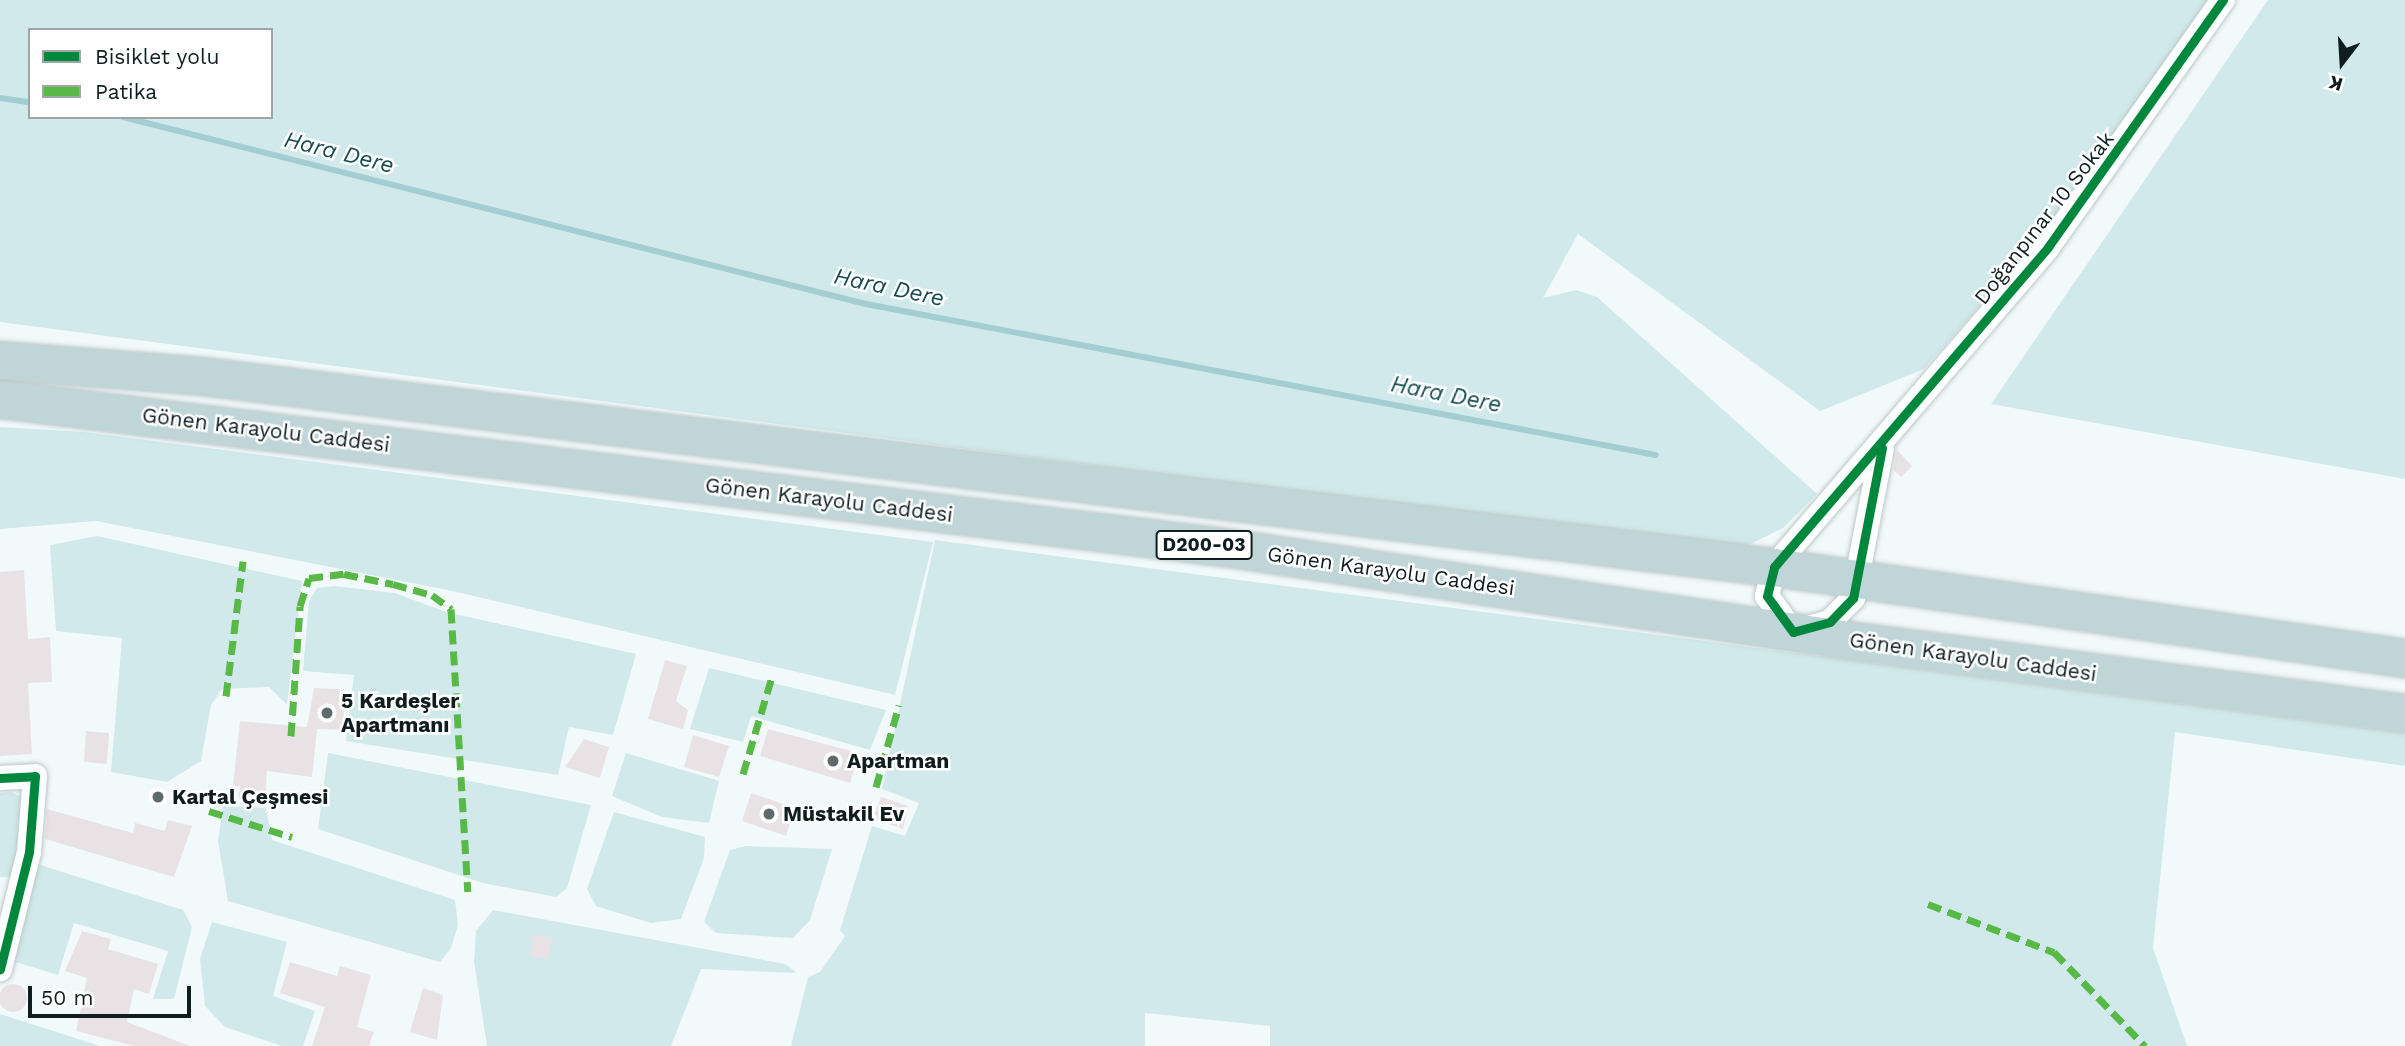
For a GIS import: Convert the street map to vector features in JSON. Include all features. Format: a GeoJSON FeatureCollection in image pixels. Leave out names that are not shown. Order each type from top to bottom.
{"type":"FeatureCollection","features":[{"type":"Feature","properties":{"kind":"highway","name":"D200-03"},"geometry":{"type":"LineString","coordinates":[[0,360],[202,376],[1774,567],[2405,657]]}},
{"type":"Feature","properties":{"kind":"highway","name":"Gönen Karayolu Caddesi"},"geometry":{"type":"LineString","coordinates":[[0,399],[1231,548],[1793,632],[2405,713]]}},
{"type":"Feature","properties":{"kind":"street","name":"Doğanpınar 10 Sokak"},"geometry":{"type":"LineString","coordinates":[[1774,567],[1882,448],[2070,218],[2223,0]]}},
{"type":"Feature","properties":{"kind":"street"},"geometry":{"type":"LineString","coordinates":[[1774,567],[1767,596],[1793,632],[1838,617],[1860,581],[1882,448]]}},
{"type":"Feature","properties":{"kind":"street"},"geometry":{"type":"LineString","coordinates":[[0,778],[35,776],[29,852],[0,969]]}},
{"type":"Feature","properties":{"kind":"shaded area"},"geometry":{"type":"Polygon","coordinates":[[[0,0],[2209,0],[2039,240],[1924,369],[1820,411],[1578,234],[1543,298],[1576,290],[1597,297],[1817,494],[1783,528],[1738,550],[0,322],[0,0]]]}},
{"type":"Feature","properties":{"kind":"shaded area"},"geometry":{"type":"Polygon","coordinates":[[[2268,0],[2405,0],[2405,479],[1991,404],[2268,0]]]}},
{"type":"Feature","properties":{"kind":"shaded area"},"geometry":{"type":"Polygon","coordinates":[[[0,427],[84,432],[933,542],[895,695],[448,590],[96,521],[0,529],[0,427]]]}},
{"type":"Feature","properties":{"kind":"shaded area"},"geometry":{"type":"Polygon","coordinates":[[[97,536],[302,581],[287,705],[269,687],[222,689],[211,705],[201,761],[167,782],[111,772],[122,638],[56,631],[50,545],[97,536]]]}},
{"type":"Feature","properties":{"kind":"shaded area"},"geometry":{"type":"Polygon","coordinates":[[[935,540],[2405,733],[2405,766],[2175,732],[2153,948],[2187,1046],[1270,1046],[1270,1026],[1145,1013],[1145,1046],[791,1046],[808,977],[820,972],[845,936],[840,930],[872,826],[905,836],[919,803],[882,789],[935,540]]]}},
{"type":"Feature","properties":{"kind":"shaded area"},"geometry":{"type":"Polygon","coordinates":[[[334,586],[395,593],[446,612],[636,654],[613,735],[569,727],[558,775],[346,741],[354,675],[303,671],[309,601],[317,588],[334,586]]]}},
{"type":"Feature","properties":{"kind":"shaded area"},"geometry":{"type":"Polygon","coordinates":[[[709,668],[886,710],[870,750],[751,716],[743,742],[690,729],[709,668]]]}},
{"type":"Feature","properties":{"kind":"shaded area"},"geometry":{"type":"Polygon","coordinates":[[[328,753],[591,805],[567,888],[556,897],[483,883],[318,829],[328,753]]]}},
{"type":"Feature","properties":{"kind":"shaded area"},"geometry":{"type":"Polygon","coordinates":[[[626,753],[719,781],[709,823],[662,817],[612,796],[626,753]]]}},
{"type":"Feature","properties":{"kind":"shaded area"},"geometry":{"type":"Polygon","coordinates":[[[11,792],[25,799],[13,877],[0,877],[0,793],[11,792]]]}},
{"type":"Feature","properties":{"kind":"shaded area"},"geometry":{"type":"Polygon","coordinates":[[[223,806],[266,808],[272,840],[455,900],[458,925],[451,948],[440,962],[228,901],[218,841],[223,806]]]}},
{"type":"Feature","properties":{"kind":"shaded area"},"geometry":{"type":"Polygon","coordinates":[[[614,812],[705,837],[704,858],[681,919],[651,923],[596,906],[587,889],[614,812]]]}},
{"type":"Feature","properties":{"kind":"shaded area"},"geometry":{"type":"Polygon","coordinates":[[[746,846],[832,849],[810,920],[793,938],[716,933],[704,922],[730,850],[746,846]]]}},
{"type":"Feature","properties":{"kind":"shaded area"},"geometry":{"type":"Polygon","coordinates":[[[34,863],[183,910],[192,927],[174,999],[153,999],[168,951],[74,923],[58,975],[9,960],[34,863]]]}},
{"type":"Feature","properties":{"kind":"shaded area"},"geometry":{"type":"Polygon","coordinates":[[[493,910],[785,964],[797,973],[701,969],[671,1046],[487,1046],[474,961],[476,931],[493,910]]]}},
{"type":"Feature","properties":{"kind":"shaded area"},"geometry":{"type":"Polygon","coordinates":[[[212,922],[287,942],[273,996],[315,1011],[303,1046],[282,1046],[225,1027],[205,1006],[200,959],[212,922]]]}},
{"type":"Feature","properties":{"kind":"shaded area"},"geometry":{"type":"Polygon","coordinates":[[[0,1014],[100,1046],[0,1046],[0,1014]]]}},
{"type":"Feature","properties":{"kind":"building"},"geometry":{"type":"Polygon","coordinates":[[[1897,450],[1912,466],[1901,477],[1893,470],[1897,450]]]}},
{"type":"Feature","properties":{"kind":"building"},"geometry":{"type":"Polygon","coordinates":[[[24,570],[28,639],[50,637],[52,682],[28,683],[32,754],[0,756],[0,572],[24,570]]]}},
{"type":"Feature","properties":{"kind":"building"},"geometry":{"type":"Polygon","coordinates":[[[665,660],[687,666],[676,701],[688,710],[683,729],[648,719],[665,660]]]}},
{"type":"Feature","properties":{"kind":"building"},"geometry":{"type":"Polygon","coordinates":[[[314,688],[340,689],[339,700],[346,700],[341,730],[317,729],[312,777],[267,771],[265,799],[239,797],[240,786],[233,786],[240,721],[307,727],[314,688]]]}},
{"type":"Feature","properties":{"kind":"building"},"geometry":{"type":"Polygon","coordinates":[[[768,729],[859,753],[850,783],[760,756],[768,729]]]}},
{"type":"Feature","properties":{"kind":"building"},"geometry":{"type":"Polygon","coordinates":[[[86,731],[109,733],[107,764],[84,762],[86,731]]]}},
{"type":"Feature","properties":{"kind":"building"},"geometry":{"type":"Polygon","coordinates":[[[693,735],[729,746],[719,777],[684,767],[693,735]]]}},
{"type":"Feature","properties":{"kind":"building"},"geometry":{"type":"Polygon","coordinates":[[[584,739],[609,747],[600,778],[565,767],[584,739]]]}},
{"type":"Feature","properties":{"kind":"building","name":"Müstakil Ev"},"geometry":{"type":"Polygon","coordinates":[[[751,793],[795,808],[786,836],[742,821],[751,793]]]}},
{"type":"Feature","properties":{"kind":"building","name":"Müstakil Ev"},"geometry":{"type":"Polygon","coordinates":[[[881,797],[908,806],[903,829],[873,818],[881,797]]]}},
{"type":"Feature","properties":{"kind":"building"},"geometry":{"type":"Polygon","coordinates":[[[47,809],[133,833],[135,823],[165,831],[168,820],[192,826],[174,877],[45,839],[47,809]]]}},
{"type":"Feature","properties":{"kind":"building"},"geometry":{"type":"Polygon","coordinates":[[[82,931],[111,939],[108,949],[158,964],[149,994],[134,989],[127,1022],[190,1046],[134,1046],[76,1031],[87,978],[65,971],[82,931]]]}},
{"type":"Feature","properties":{"kind":"building"},"geometry":{"type":"Polygon","coordinates":[[[533,934],[552,938],[548,959],[530,956],[533,934]]]}},
{"type":"Feature","properties":{"kind":"building"},"geometry":{"type":"Polygon","coordinates":[[[290,962],[337,976],[340,966],[371,975],[357,1027],[374,1032],[369,1046],[312,1046],[325,1007],[280,993],[290,962]]]}},
{"type":"Feature","properties":{"kind":"building"},"geometry":{"type":"Polygon","coordinates":[[[13,984],[23,988],[27,998],[23,1008],[13,1012],[3,1008],[-1,998],[3,988],[13,984]]]}},
{"type":"Feature","properties":{"kind":"building"},"geometry":{"type":"Polygon","coordinates":[[[423,988],[443,995],[437,1040],[410,1032],[423,988]]]}},
{"type":"Feature","properties":{"kind":"waterway","name":"Hara Dere"},"geometry":{"type":"LineString","coordinates":[[0,98],[28,102]]}},
{"type":"Feature","properties":{"kind":"waterway","name":"Hara Dere"},"geometry":{"type":"LineString","coordinates":[[131,119],[866,304],[1656,455]]}},
{"type":"Feature","properties":{"kind":"marked path"},"geometry":{"type":"LineString","coordinates":[[226,696],[243,561]]}},
{"type":"Feature","properties":{"kind":"marked path"},"geometry":{"type":"LineString","coordinates":[[291,736],[300,606],[309,578],[344,574],[393,584],[432,595],[451,609],[468,891]]}},
{"type":"Feature","properties":{"kind":"marked path"},"geometry":{"type":"LineString","coordinates":[[743,774],[772,677]]}},
{"type":"Feature","properties":{"kind":"marked path"},"geometry":{"type":"LineString","coordinates":[[876,787],[899,705]]}},
{"type":"Feature","properties":{"kind":"marked path"},"geometry":{"type":"LineString","coordinates":[[209,811],[292,837]]}},
{"type":"Feature","properties":{"kind":"marked path"},"geometry":{"type":"LineString","coordinates":[[1928,904],[2054,952],[2145,1046]]}},
{"type":"Feature","properties":{"kind":"cycle path"},"geometry":{"type":"LineString","coordinates":[[1882,448],[1853,598],[1830,622],[1793,632],[1767,596],[1774,567],[2048,247],[2223,0]]}},
{"type":"Feature","properties":{"kind":"cycle path"},"geometry":{"type":"LineString","coordinates":[[0,778],[35,776],[29,852],[0,969]]}},
{"type":"Feature","properties":{"kind":"place","name":"5 Kardeşler Apartmanı"},"geometry":{"type":"Point","coordinates":[327,713]}},
{"type":"Feature","properties":{"kind":"place","name":"Apartman"},"geometry":{"type":"Point","coordinates":[833,761]}},
{"type":"Feature","properties":{"kind":"place","name":"Kartal Çeşmesi"},"geometry":{"type":"Point","coordinates":[158,797]}},
{"type":"Feature","properties":{"kind":"place","name":"Müstakil Ev"},"geometry":{"type":"Point","coordinates":[769,814]}}]}
